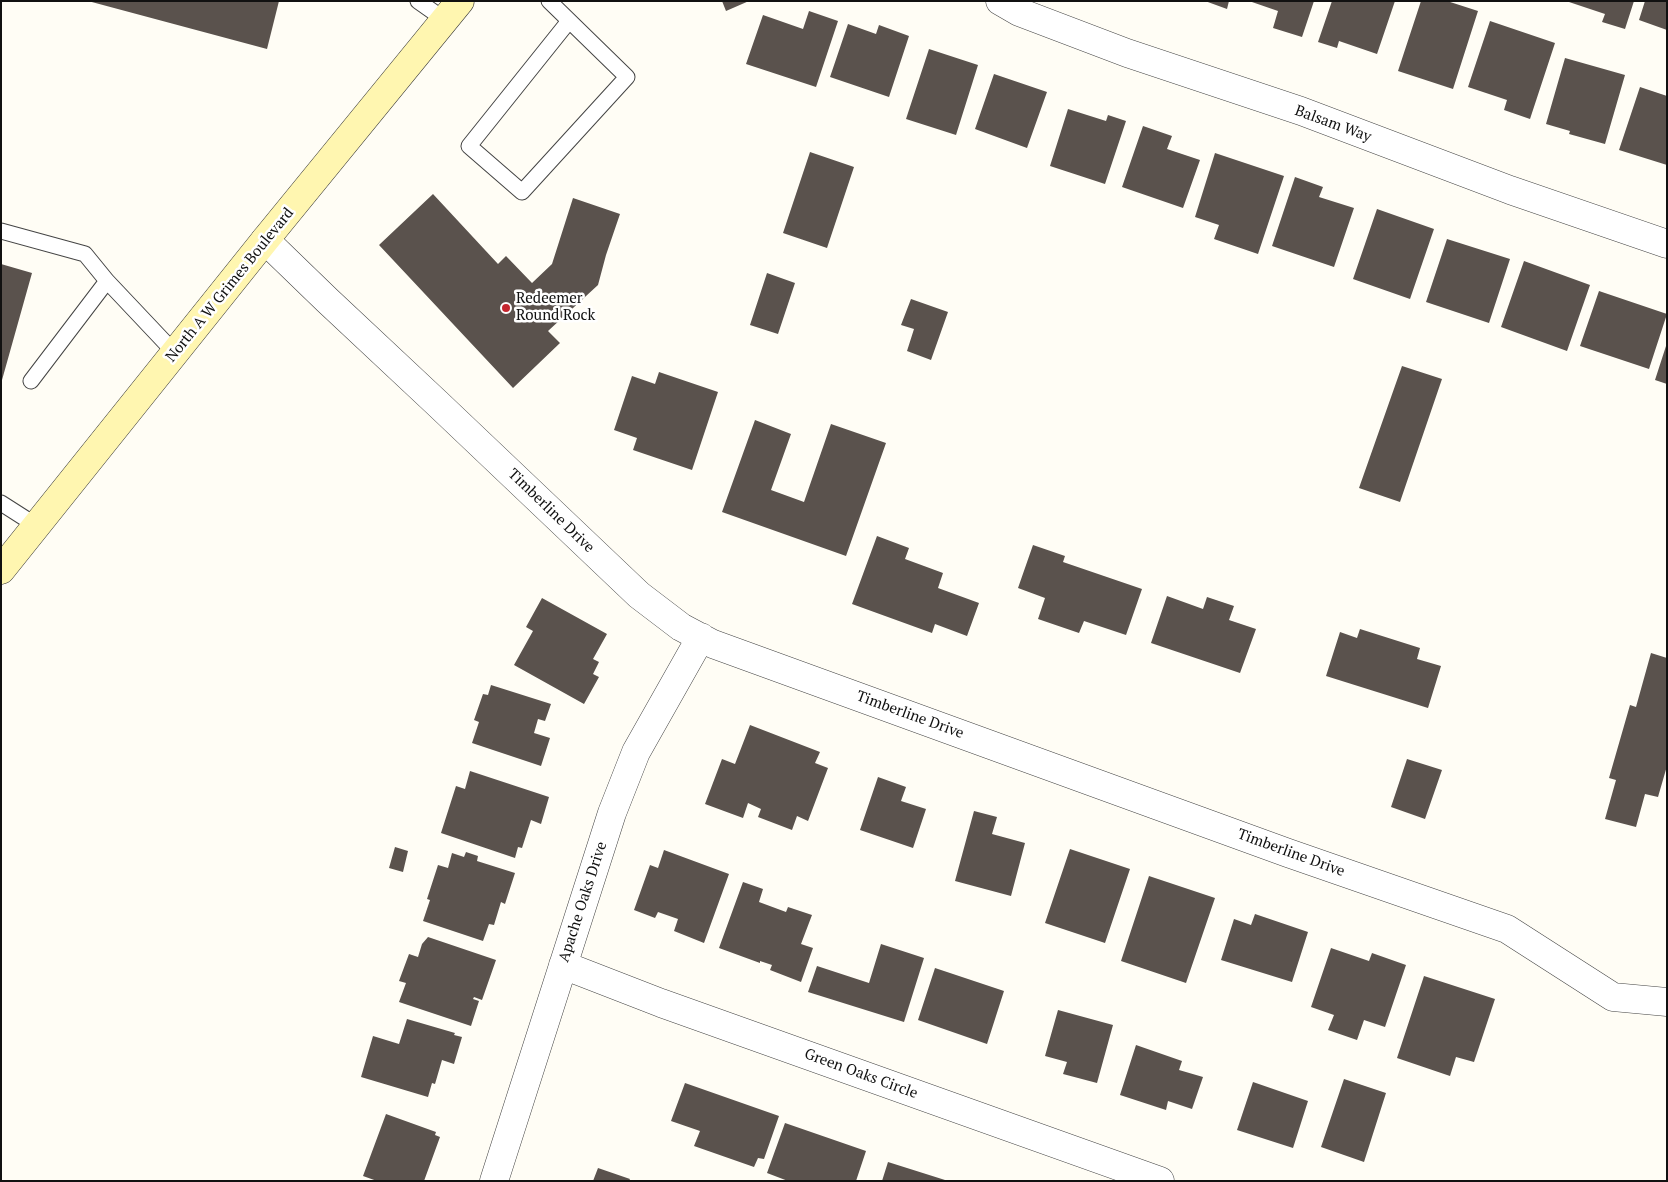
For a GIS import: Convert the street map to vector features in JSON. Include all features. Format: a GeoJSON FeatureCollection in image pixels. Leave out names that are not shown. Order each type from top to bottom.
{"type":"FeatureCollection","features":[{"type":"Feature","properties":{"kind":"main road","name":"North A W Grimes Boulevard"},"geometry":{"type":"LineString","coordinates":[[1,570],[265,240],[453,11]]}},
{"type":"Feature","properties":{"kind":"street","name":"Balsam Way"},"geometry":{"type":"LineString","coordinates":[[1000,1],[1019,12],[1127,53],[1300,111],[1510,190],[1667,244]]}},
{"type":"Feature","properties":{"kind":"street","name":"Timberline Drive"},"geometry":{"type":"LineString","coordinates":[[265,240],[639,595],[681,627],[713,644],[1288,853],[1507,929],[1613,997],[1667,1002]]}},
{"type":"Feature","properties":{"kind":"street","name":"Apache Oaks Drive"},"geometry":{"type":"LineString","coordinates":[[494,1181],[612,812],[636,752],[701,637]]}},
{"type":"Feature","properties":{"kind":"street","name":"Green Oaks Circle"},"geometry":{"type":"LineString","coordinates":[[563,965],[660,1003],[1160,1181]]}},
{"type":"Feature","properties":{"kind":"lane"},"geometry":{"type":"LineString","coordinates":[[418,1],[453,11]]}},
{"type":"Feature","properties":{"kind":"lane"},"geometry":{"type":"LineString","coordinates":[[549,1],[627,77],[522,192],[469,146],[569,21]]}},
{"type":"Feature","properties":{"kind":"lane"},"geometry":{"type":"LineString","coordinates":[[1,230],[86,254],[107,281],[175,353]]}},
{"type":"Feature","properties":{"kind":"lane"},"geometry":{"type":"LineString","coordinates":[[31,381],[107,281]]}},
{"type":"Feature","properties":{"kind":"lane"},"geometry":{"type":"LineString","coordinates":[[1,503],[37,526]]}},
{"type":"Feature","properties":{"kind":"building"},"geometry":{"type":"Polygon","coordinates":[[[88,1],[279,1],[267,49],[88,1]]]}},
{"type":"Feature","properties":{"kind":"building"},"geometry":{"type":"Polygon","coordinates":[[[722,1],[749,1],[726,11],[722,1]]]}},
{"type":"Feature","properties":{"kind":"building"},"geometry":{"type":"Polygon","coordinates":[[[1205,1],[1229,1],[1227,9],[1205,1]]]}},
{"type":"Feature","properties":{"kind":"building"},"geometry":{"type":"Polygon","coordinates":[[[1249,1],[1314,1],[1302,37],[1273,28],[1278,11],[1249,1]]]}},
{"type":"Feature","properties":{"kind":"building"},"geometry":{"type":"Polygon","coordinates":[[[1332,1],[1395,1],[1377,54],[1339,41],[1337,48],[1318,42],[1332,1]]]}},
{"type":"Feature","properties":{"kind":"building"},"geometry":{"type":"Polygon","coordinates":[[[1421,1],[1447,1],[1478,11],[1453,89],[1398,71],[1421,1]]]}},
{"type":"Feature","properties":{"kind":"building"},"geometry":{"type":"Polygon","coordinates":[[[1634,1],[1625,29],[1602,22],[1605,14],[1569,2],[1634,1]]]}},
{"type":"Feature","properties":{"kind":"building"},"geometry":{"type":"Polygon","coordinates":[[[1645,1],[1667,1],[1667,30],[1639,20],[1645,1]]]}},
{"type":"Feature","properties":{"kind":"building"},"geometry":{"type":"Polygon","coordinates":[[[809,11],[838,21],[816,87],[746,64],[763,15],[803,29],[809,11]]]}},
{"type":"Feature","properties":{"kind":"building"},"geometry":{"type":"Polygon","coordinates":[[[1490,21],[1555,43],[1530,119],[1504,110],[1507,100],[1468,87],[1490,21]]]}},
{"type":"Feature","properties":{"kind":"building"},"geometry":{"type":"Polygon","coordinates":[[[848,24],[876,34],[879,25],[909,36],[889,97],[830,77],[848,24]]]}},
{"type":"Feature","properties":{"kind":"building"},"geometry":{"type":"Polygon","coordinates":[[[929,49],[978,65],[956,135],[906,119],[929,49]]]}},
{"type":"Feature","properties":{"kind":"building"},"geometry":{"type":"Polygon","coordinates":[[[1565,58],[1625,75],[1605,144],[1569,134],[1570,131],[1546,124],[1565,58]]]}},
{"type":"Feature","properties":{"kind":"building"},"geometry":{"type":"Polygon","coordinates":[[[994,74],[1047,92],[1027,148],[975,129],[994,74]]]}},
{"type":"Feature","properties":{"kind":"building"},"geometry":{"type":"Polygon","coordinates":[[[1640,87],[1667,96],[1667,165],[1619,150],[1640,87]]]}},
{"type":"Feature","properties":{"kind":"building"},"geometry":{"type":"Polygon","coordinates":[[[1068,109],[1106,121],[1108,115],[1126,121],[1105,184],[1050,166],[1068,109]]]}},
{"type":"Feature","properties":{"kind":"building"},"geometry":{"type":"Polygon","coordinates":[[[1143,126],[1172,136],[1167,149],[1200,160],[1183,208],[1122,187],[1143,126]]]}},
{"type":"Feature","properties":{"kind":"building"},"geometry":{"type":"Polygon","coordinates":[[[810,152],[854,167],[827,248],[783,233],[810,152]]]}},
{"type":"Feature","properties":{"kind":"building"},"geometry":{"type":"Polygon","coordinates":[[[1215,153],[1284,176],[1258,254],[1214,239],[1219,225],[1195,217],[1215,153]]]}},
{"type":"Feature","properties":{"kind":"building"},"geometry":{"type":"Polygon","coordinates":[[[1295,177],[1323,187],[1319,197],[1354,208],[1334,267],[1272,246],[1295,177]]]}},
{"type":"Feature","properties":{"kind":"building","name":"Redeemer Round Rock"},"geometry":{"type":"Polygon","coordinates":[[[433,194],[498,264],[506,256],[532,283],[552,264],[573,198],[620,214],[598,285],[548,331],[560,343],[513,388],[379,245],[433,194]]]}},
{"type":"Feature","properties":{"kind":"building"},"geometry":{"type":"Polygon","coordinates":[[[1377,209],[1434,229],[1410,299],[1353,279],[1377,209]]]}},
{"type":"Feature","properties":{"kind":"building"},"geometry":{"type":"Polygon","coordinates":[[[1447,239],[1510,259],[1489,323],[1426,302],[1447,239]]]}},
{"type":"Feature","properties":{"kind":"building"},"geometry":{"type":"Polygon","coordinates":[[[1524,261],[1590,285],[1567,351],[1501,327],[1524,261]]]}},
{"type":"Feature","properties":{"kind":"building"},"geometry":{"type":"Polygon","coordinates":[[[1,264],[32,273],[2,380],[1,380],[1,264]]]}},
{"type":"Feature","properties":{"kind":"building"},"geometry":{"type":"Polygon","coordinates":[[[767,273],[795,283],[778,334],[750,325],[767,273]]]}},
{"type":"Feature","properties":{"kind":"building"},"geometry":{"type":"Polygon","coordinates":[[[1599,291],[1667,314],[1649,369],[1580,346],[1599,291]]]}},
{"type":"Feature","properties":{"kind":"building"},"geometry":{"type":"Polygon","coordinates":[[[911,299],[948,312],[931,360],[907,351],[914,329],[901,325],[911,299]]]}},
{"type":"Feature","properties":{"kind":"building"},"geometry":{"type":"Polygon","coordinates":[[[1667,346],[1667,384],[1655,380],[1667,346]]]}},
{"type":"Feature","properties":{"kind":"building"},"geometry":{"type":"Polygon","coordinates":[[[1402,366],[1442,379],[1400,502],[1359,488],[1402,366]]]}},
{"type":"Feature","properties":{"kind":"building"},"geometry":{"type":"Polygon","coordinates":[[[659,372],[718,392],[692,470],[633,450],[637,438],[614,430],[632,376],[655,384],[659,372]]]}},
{"type":"Feature","properties":{"kind":"building"},"geometry":{"type":"Polygon","coordinates":[[[755,420],[791,434],[771,490],[804,502],[831,424],[886,443],[846,556],[722,512],[755,420]]]}},
{"type":"Feature","properties":{"kind":"building"},"geometry":{"type":"Polygon","coordinates":[[[877,536],[909,548],[905,559],[943,573],[938,588],[979,603],[967,636],[935,624],[932,633],[852,604],[877,536]]]}},
{"type":"Feature","properties":{"kind":"building"},"geometry":{"type":"Polygon","coordinates":[[[1033,545],[1065,556],[1063,562],[1142,589],[1126,635],[1084,621],[1079,633],[1038,619],[1045,598],[1018,588],[1033,545]]]}},
{"type":"Feature","properties":{"kind":"building"},"geometry":{"type":"Polygon","coordinates":[[[1167,596],[1203,609],[1207,597],[1234,606],[1229,620],[1256,629],[1240,673],[1151,643],[1167,596]]]}},
{"type":"Feature","properties":{"kind":"building"},"geometry":{"type":"Polygon","coordinates":[[[542,598],[607,634],[593,659],[599,662],[593,674],[599,677],[584,704],[514,665],[533,631],[526,627],[542,598]]]}},
{"type":"Feature","properties":{"kind":"building"},"geometry":{"type":"Polygon","coordinates":[[[1360,629],[1420,648],[1417,659],[1441,666],[1428,708],[1326,676],[1340,632],[1357,638],[1360,629]]]}},
{"type":"Feature","properties":{"kind":"building"},"geometry":{"type":"Polygon","coordinates":[[[1651,653],[1667,658],[1667,766],[1658,797],[1645,794],[1636,827],[1605,819],[1616,780],[1609,778],[1630,705],[1636,707],[1651,653]]]}},
{"type":"Feature","properties":{"kind":"building"},"geometry":{"type":"Polygon","coordinates":[[[491,685],[551,704],[545,721],[538,719],[534,733],[550,738],[541,766],[472,743],[479,722],[474,720],[483,694],[488,695],[491,685]]]}},
{"type":"Feature","properties":{"kind":"building"},"geometry":{"type":"Polygon","coordinates":[[[750,725],[820,752],[815,763],[828,768],[808,821],[797,816],[792,830],[758,817],[761,809],[748,803],[743,818],[705,804],[722,759],[735,764],[750,725]]]}},
{"type":"Feature","properties":{"kind":"building"},"geometry":{"type":"Polygon","coordinates":[[[1407,759],[1442,770],[1425,819],[1391,807],[1407,759]]]}},
{"type":"Feature","properties":{"kind":"building"},"geometry":{"type":"Polygon","coordinates":[[[470,771],[549,797],[541,824],[531,820],[522,848],[518,847],[515,858],[441,833],[456,786],[465,789],[470,771]]]}},
{"type":"Feature","properties":{"kind":"building"},"geometry":{"type":"Polygon","coordinates":[[[878,777],[906,787],[901,801],[926,809],[913,848],[860,830],[878,777]]]}},
{"type":"Feature","properties":{"kind":"building"},"geometry":{"type":"Polygon","coordinates":[[[974,811],[997,817],[992,834],[1025,843],[1011,896],[955,881],[974,811]]]}},
{"type":"Feature","properties":{"kind":"building"},"geometry":{"type":"Polygon","coordinates":[[[395,847],[408,851],[403,872],[389,868],[395,847]]]}},
{"type":"Feature","properties":{"kind":"building"},"geometry":{"type":"Polygon","coordinates":[[[1070,849],[1130,869],[1105,943],[1045,923],[1070,849]]]}},
{"type":"Feature","properties":{"kind":"building"},"geometry":{"type":"Polygon","coordinates":[[[664,850],[729,874],[704,943],[674,931],[678,919],[658,912],[655,918],[634,910],[650,865],[658,868],[664,850]]]}},
{"type":"Feature","properties":{"kind":"building"},"geometry":{"type":"Polygon","coordinates":[[[466,852],[478,856],[477,861],[515,873],[505,904],[501,902],[494,925],[489,924],[483,941],[423,921],[430,900],[427,899],[438,865],[448,868],[452,853],[464,857],[466,852]]]}},
{"type":"Feature","properties":{"kind":"building"},"geometry":{"type":"Polygon","coordinates":[[[1149,876],[1215,898],[1186,983],[1121,961],[1149,876]]]}},
{"type":"Feature","properties":{"kind":"building"},"geometry":{"type":"Polygon","coordinates":[[[743,882],[763,889],[759,902],[786,912],[788,907],[812,915],[801,944],[813,948],[801,982],[770,970],[772,965],[760,961],[760,963],[719,948],[743,882]]]}},
{"type":"Feature","properties":{"kind":"building"},"geometry":{"type":"Polygon","coordinates":[[[1255,914],[1308,932],[1292,982],[1221,960],[1234,919],[1251,925],[1255,914]]]}},
{"type":"Feature","properties":{"kind":"building"},"geometry":{"type":"Polygon","coordinates":[[[428,937],[496,960],[482,1000],[474,997],[473,999],[479,1001],[471,1026],[399,1002],[406,983],[399,981],[409,954],[418,957],[422,944],[428,937]]]}},
{"type":"Feature","properties":{"kind":"building"},"geometry":{"type":"Polygon","coordinates":[[[881,944],[924,958],[904,1022],[808,992],[817,966],[869,983],[881,944]]]}},
{"type":"Feature","properties":{"kind":"building"},"geometry":{"type":"Polygon","coordinates":[[[1331,948],[1369,961],[1372,953],[1406,965],[1385,1027],[1364,1020],[1357,1040],[1328,1030],[1334,1015],[1311,1007],[1331,948]]]}},
{"type":"Feature","properties":{"kind":"building"},"geometry":{"type":"Polygon","coordinates":[[[935,968],[1004,991],[987,1044],[918,1020],[935,968]]]}},
{"type":"Feature","properties":{"kind":"building"},"geometry":{"type":"Polygon","coordinates":[[[1424,976],[1495,999],[1474,1062],[1456,1057],[1450,1076],[1397,1058],[1424,976]]]}},
{"type":"Feature","properties":{"kind":"building"},"geometry":{"type":"Polygon","coordinates":[[[1058,1010],[1113,1025],[1097,1083],[1063,1074],[1067,1062],[1045,1056],[1058,1010]]]}},
{"type":"Feature","properties":{"kind":"building"},"geometry":{"type":"Polygon","coordinates":[[[407,1019],[455,1033],[454,1035],[462,1037],[454,1064],[442,1060],[435,1084],[432,1083],[428,1097],[361,1077],[373,1036],[399,1044],[407,1019]]]}},
{"type":"Feature","properties":{"kind":"building"},"geometry":{"type":"Polygon","coordinates":[[[1136,1045],[1182,1061],[1179,1070],[1203,1077],[1192,1109],[1168,1101],[1166,1110],[1120,1095],[1136,1045]]]}},
{"type":"Feature","properties":{"kind":"building"},"geometry":{"type":"Polygon","coordinates":[[[1344,1079],[1386,1093],[1364,1162],[1321,1147],[1344,1079]]]}},
{"type":"Feature","properties":{"kind":"building"},"geometry":{"type":"Polygon","coordinates":[[[1253,1082],[1308,1101],[1293,1148],[1237,1130],[1253,1082]]]}},
{"type":"Feature","properties":{"kind":"building"},"geometry":{"type":"Polygon","coordinates":[[[685,1083],[779,1116],[764,1159],[758,1158],[754,1167],[694,1146],[700,1131],[671,1121],[685,1083]]]}},
{"type":"Feature","properties":{"kind":"building"},"geometry":{"type":"Polygon","coordinates":[[[386,1114],[436,1132],[435,1135],[440,1137],[424,1181],[377,1181],[363,1176],[386,1114]]]}},
{"type":"Feature","properties":{"kind":"building"},"geometry":{"type":"Polygon","coordinates":[[[785,1123],[866,1151],[856,1181],[788,1181],[767,1173],[785,1123]]]}},
{"type":"Feature","properties":{"kind":"building"},"geometry":{"type":"Polygon","coordinates":[[[888,1162],[945,1180],[945,1181],[882,1181],[888,1162]]]}},
{"type":"Feature","properties":{"kind":"building"},"geometry":{"type":"Polygon","coordinates":[[[598,1168],[630,1179],[629,1181],[593,1181],[598,1168]]]}},
{"type":"Feature","properties":{"kind":"place","name":"Redeemer Round Rock"},"geometry":{"type":"Point","coordinates":[506,308]}}]}
